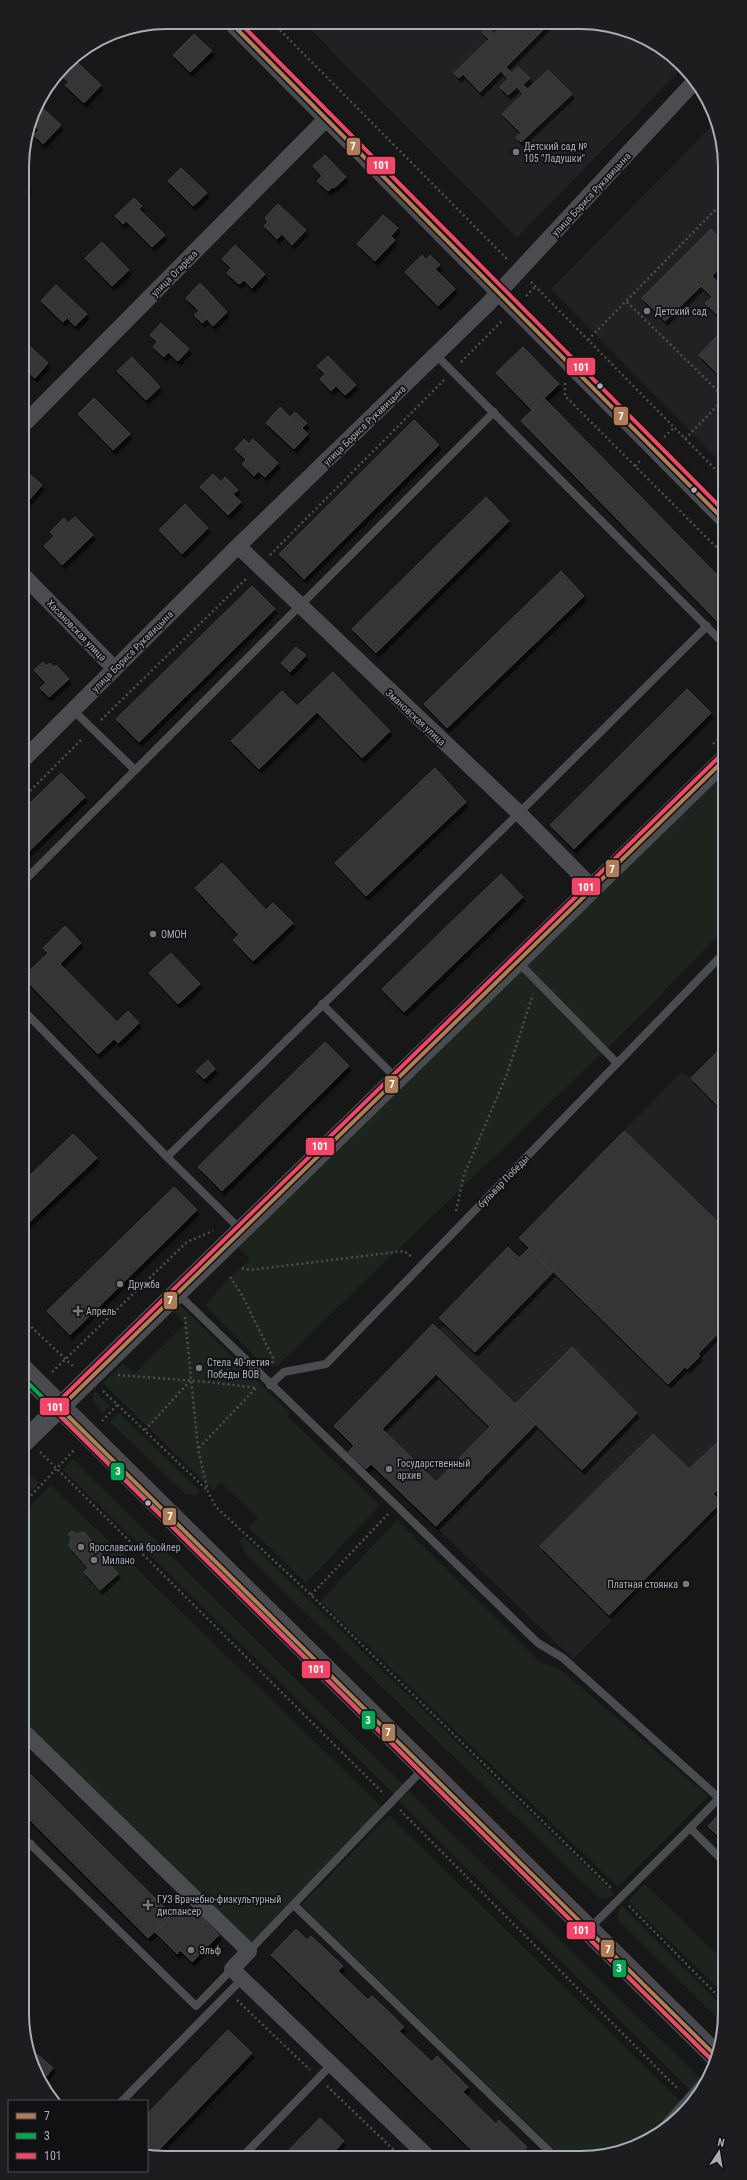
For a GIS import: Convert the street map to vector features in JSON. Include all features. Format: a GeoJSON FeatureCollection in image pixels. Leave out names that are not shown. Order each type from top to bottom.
{"type":"FeatureCollection","features":[{"type":"Feature","properties":{"kind":"main road"},"geometry":{"type":"LineString","coordinates":[[29,1376],[712,2052]]}},
{"type":"Feature","properties":{"kind":"street"},"geometry":{"type":"LineString","coordinates":[[237,29],[325,120],[492,299],[718,514]]}},
{"type":"Feature","properties":{"kind":"street","name":"улица Бориса Рукавицына"},"geometry":{"type":"LineString","coordinates":[[29,754],[238,546],[436,355],[520,271],[692,86]]}},
{"type":"Feature","properties":{"kind":"street","name":"улица Огарёва"},"geometry":{"type":"LineString","coordinates":[[29,419],[325,120]]}},
{"type":"Feature","properties":{"kind":"street","name":"Змановская улица"},"geometry":{"type":"LineString","coordinates":[[238,546],[519,814],[593,888]]}},
{"type":"Feature","properties":{"kind":"street","name":"Хасановская улица"},"geometry":{"type":"LineString","coordinates":[[29,581],[114,668]]}},
{"type":"Feature","properties":{"kind":"street"},"geometry":{"type":"LineString","coordinates":[[29,1437],[180,1296],[242,1230],[398,1080],[718,766]]}},
{"type":"Feature","properties":{"kind":"street"},"geometry":{"type":"LineString","coordinates":[[29,1737],[249,1951],[237,1974],[422,2151]]}},
{"type":"Feature","properties":{"kind":"lane"},"geometry":{"type":"LineString","coordinates":[[436,355],[718,638]]}},
{"type":"Feature","properties":{"kind":"lane"},"geometry":{"type":"LineString","coordinates":[[29,876],[494,412]]}},
{"type":"Feature","properties":{"kind":"lane"},"geometry":{"type":"LineString","coordinates":[[167,1158],[322,1004],[519,814],[706,626]]}},
{"type":"Feature","properties":{"kind":"lane"},"geometry":{"type":"LineString","coordinates":[[73,710],[135,770]]}},
{"type":"Feature","properties":{"kind":"lane","name":"бульвар Победы"},"geometry":{"type":"LineString","coordinates":[[270,1385],[284,1372],[326,1364],[718,959]]}},
{"type":"Feature","properties":{"kind":"lane"},"geometry":{"type":"LineString","coordinates":[[518,962],[618,1063]]}},
{"type":"Feature","properties":{"kind":"lane"},"geometry":{"type":"LineString","coordinates":[[322,1004],[398,1080]]}},
{"type":"Feature","properties":{"kind":"lane"},"geometry":{"type":"LineString","coordinates":[[29,1015],[167,1158],[242,1230]]}},
{"type":"Feature","properties":{"kind":"lane"},"geometry":{"type":"LineString","coordinates":[[180,1296],[270,1385],[538,1643],[563,1658],[718,1797]]}},
{"type":"Feature","properties":{"kind":"lane"},"geometry":{"type":"LineString","coordinates":[[249,1951],[425,1768]]}},
{"type":"Feature","properties":{"kind":"lane"},"geometry":{"type":"LineString","coordinates":[[588,1929],[718,1799]]}},
{"type":"Feature","properties":{"kind":"lane"},"geometry":{"type":"LineString","coordinates":[[690,1828],[718,1856]]}},
{"type":"Feature","properties":{"kind":"lane"},"geometry":{"type":"LineString","coordinates":[[29,1846],[196,2006],[237,1974]]}},
{"type":"Feature","properties":{"kind":"lane"},"geometry":{"type":"LineString","coordinates":[[294,1905],[549,2151]]}},
{"type":"Feature","properties":{"kind":"lane"},"geometry":{"type":"LineString","coordinates":[[123,2100],[237,1974]]}},
{"type":"Feature","properties":{"kind":"lane"},"geometry":{"type":"LineString","coordinates":[[248,2151],[332,2064]]}},
{"type":"Feature","properties":{"kind":"lane"},"geometry":{"type":"LineString","coordinates":[[680,2108],[687,2100]]}},
{"type":"Feature","properties":{"kind":"path"},"geometry":{"type":"LineString","coordinates":[[279,29],[718,472]]}},
{"type":"Feature","properties":{"kind":"path"},"geometry":{"type":"LineString","coordinates":[[588,340],[627,302],[716,209],[718,211]]}},
{"type":"Feature","properties":{"kind":"path"},"geometry":{"type":"LineString","coordinates":[[29,792],[259,566],[535,287]]}},
{"type":"Feature","properties":{"kind":"path"},"geometry":{"type":"LineString","coordinates":[[492,299],[508,315],[508,326]]}},
{"type":"Feature","properties":{"kind":"path"},"geometry":{"type":"LineString","coordinates":[[627,302],[718,392]]}},
{"type":"Feature","properties":{"kind":"path"},"geometry":{"type":"LineString","coordinates":[[564,381],[565,396],[718,549]]}},
{"type":"Feature","properties":{"kind":"path"},"geometry":{"type":"LineString","coordinates":[[685,439],[718,404]]}},
{"type":"Feature","properties":{"kind":"path"},"geometry":{"type":"LineString","coordinates":[[451,1235],[464,1175],[507,1074],[537,982]]}},
{"type":"Feature","properties":{"kind":"path"},"geometry":{"type":"LineString","coordinates":[[242,1268],[250,1270],[404,1251],[422,1265]]}},
{"type":"Feature","properties":{"kind":"path"},"geometry":{"type":"LineString","coordinates":[[230,1277],[242,1295],[273,1358],[270,1385]]}},
{"type":"Feature","properties":{"kind":"path"},"geometry":{"type":"LineString","coordinates":[[180,1296],[198,1449],[208,1492],[216,1507],[311,1595],[620,1897],[718,1997]]}},
{"type":"Feature","properties":{"kind":"path"},"geometry":{"type":"LineString","coordinates":[[29,1325],[64,1359],[91,1379],[118,1404],[208,1492]]}},
{"type":"Feature","properties":{"kind":"path"},"geometry":{"type":"LineString","coordinates":[[91,1379],[115,1375],[190,1380],[256,1388],[279,1393]]}},
{"type":"Feature","properties":{"kind":"path"},"geometry":{"type":"LineString","coordinates":[[144,1430],[190,1380]]}},
{"type":"Feature","properties":{"kind":"path"},"geometry":{"type":"LineString","coordinates":[[198,1449],[256,1388]]}},
{"type":"Feature","properties":{"kind":"path"},"geometry":{"type":"LineString","coordinates":[[29,1498],[118,1404]]}},
{"type":"Feature","properties":{"kind":"path"},"geometry":{"type":"LineString","coordinates":[[56,1469],[393,1803],[688,2099]]}},
{"type":"Feature","properties":{"kind":"path"},"geometry":{"type":"LineString","coordinates":[[311,1595],[396,1506]]}},
{"type":"Feature","properties":{"kind":"shaded area","name":"Детский сад № 105 \"Ладушки\""},"geometry":{"type":"Polygon","coordinates":[[[310,29],[598,30],[624,36],[641,43],[657,52],[678,69],[679,71],[517,238],[310,29]]]}},
{"type":"Feature","properties":{"kind":"shaded area","name":"Детский сад"},"geometry":{"type":"Polygon","coordinates":[[[711,127],[718,158],[718,460],[551,289],[711,127]]]}},
{"type":"Feature","properties":{"kind":"shaded area"},"geometry":{"type":"Polygon","coordinates":[[[718,780],[718,936],[627,1029],[277,1366],[263,1365],[205,1305],[230,1277],[250,1260],[237,1246],[718,780]]]}},
{"type":"Feature","properties":{"kind":"shaded area"},"geometry":{"type":"Polygon","coordinates":[[[718,1051],[718,1515],[573,1659],[371,1464],[366,1469],[348,1452],[354,1445],[334,1426],[433,1324],[439,1330],[445,1324],[439,1318],[508,1247],[519,1257],[529,1248],[519,1238],[681,1072],[691,1078],[718,1051]]]}},
{"type":"Feature","properties":{"kind":"shaded area"},"geometry":{"type":"Polygon","coordinates":[[[180,1305],[290,1413],[287,1416],[380,1505],[306,1583],[249,1528],[258,1518],[221,1483],[213,1491],[103,1383],[123,1363],[134,1374],[185,1324],[173,1312],[180,1305]]]}},
{"type":"Feature","properties":{"kind":"shaded area"},"geometry":{"type":"Polygon","coordinates":[[[94,1390],[110,1406],[102,1414],[93,1400],[94,1390]]]}},
{"type":"Feature","properties":{"kind":"shaded area"},"geometry":{"type":"Polygon","coordinates":[[[119,1413],[200,1491],[196,1496],[185,1494],[110,1422],[119,1413]]]}},
{"type":"Feature","properties":{"kind":"shaded area"},"geometry":{"type":"Polygon","coordinates":[[[73,1459],[403,1785],[394,1794],[63,1470],[73,1459]]]}},
{"type":"Feature","properties":{"kind":"shaded area"},"geometry":{"type":"Polygon","coordinates":[[[29,1473],[39,1483],[29,1493],[29,1473]]]}},
{"type":"Feature","properties":{"kind":"shaded area"},"geometry":{"type":"Polygon","coordinates":[[[51,1485],[383,1808],[250,1944],[29,1726],[29,1508],[51,1485]]]}},
{"type":"Feature","properties":{"kind":"shaded area"},"geometry":{"type":"Polygon","coordinates":[[[397,1520],[539,1661],[562,1671],[708,1796],[618,1887],[321,1601],[397,1520]]]}},
{"type":"Feature","properties":{"kind":"shaded area"},"geometry":{"type":"Polygon","coordinates":[[[243,1536],[614,1894],[606,1898],[597,1896],[245,1554],[240,1541],[243,1536]]]}},
{"type":"Feature","properties":{"kind":"shaded area"},"geometry":{"type":"Polygon","coordinates":[[[409,1791],[701,2079],[690,2090],[399,1801],[409,1791]]]}},
{"type":"Feature","properties":{"kind":"shaded area"},"geometry":{"type":"Polygon","coordinates":[[[389,1815],[681,2102],[658,2127],[633,2141],[589,2151],[556,2151],[301,1905],[389,1815]]]}},
{"type":"Feature","properties":{"kind":"shaded area"},"geometry":{"type":"Polygon","coordinates":[[[645,1884],[718,1955],[718,1988],[628,1901],[645,1884]]]}},
{"type":"Feature","properties":{"kind":"shaded area"},"geometry":{"type":"Polygon","coordinates":[[[621,1905],[718,2002],[718,2019],[618,1920],[621,1905]]]}},
{"type":"Feature","properties":{"kind":"building"},"geometry":{"type":"Polygon","coordinates":[[[485,29],[489,29],[494,34],[498,29],[544,29],[506,67],[512,73],[518,67],[530,78],[523,85],[528,89],[548,70],[572,94],[521,142],[516,137],[521,133],[502,114],[523,94],[517,87],[508,95],[500,87],[508,79],[501,71],[480,92],[463,74],[459,78],[454,73],[489,39],[482,32],[485,29]]]}},
{"type":"Feature","properties":{"kind":"building"},"geometry":{"type":"Polygon","coordinates":[[[194,34],[212,51],[190,72],[173,55],[194,34]]]}},
{"type":"Feature","properties":{"kind":"building"},"geometry":{"type":"Polygon","coordinates":[[[78,63],[101,85],[84,103],[65,85],[69,82],[64,78],[78,63]]]}},
{"type":"Feature","properties":{"kind":"building"},"geometry":{"type":"Polygon","coordinates":[[[42,108],[61,125],[43,144],[34,135],[39,130],[35,127],[42,108]]]}},
{"type":"Feature","properties":{"kind":"building"},"geometry":{"type":"Polygon","coordinates":[[[325,155],[346,177],[334,188],[333,187],[328,191],[317,181],[322,176],[313,166],[325,155]]]}},
{"type":"Feature","properties":{"kind":"building"},"geometry":{"type":"Polygon","coordinates":[[[181,168],[207,193],[193,206],[168,181],[181,168]]]}},
{"type":"Feature","properties":{"kind":"building"},"geometry":{"type":"Polygon","coordinates":[[[134,198],[142,206],[139,209],[165,235],[152,247],[126,221],[123,224],[115,216],[134,198]]]}},
{"type":"Feature","properties":{"kind":"building"},"geometry":{"type":"Polygon","coordinates":[[[278,204],[306,230],[292,245],[282,234],[277,239],[264,226],[268,222],[265,218],[278,204]]]}},
{"type":"Feature","properties":{"kind":"building"},"geometry":{"type":"Polygon","coordinates":[[[383,215],[398,228],[391,236],[395,240],[375,261],[357,244],[383,215]]]}},
{"type":"Feature","properties":{"kind":"building"},"geometry":{"type":"Polygon","coordinates":[[[711,229],[718,237],[718,269],[712,276],[718,282],[717,314],[705,303],[712,297],[701,286],[665,321],[642,298],[711,229]]]}},
{"type":"Feature","properties":{"kind":"building"},"geometry":{"type":"Polygon","coordinates":[[[102,242],[129,270],[112,286],[85,258],[102,242]]]}},
{"type":"Feature","properties":{"kind":"building"},"geometry":{"type":"Polygon","coordinates":[[[235,245],[265,274],[252,288],[244,280],[239,284],[227,273],[231,268],[222,259],[235,245]]]}},
{"type":"Feature","properties":{"kind":"building"},"geometry":{"type":"Polygon","coordinates":[[[422,255],[426,260],[430,255],[440,265],[435,269],[455,289],[438,306],[405,272],[422,255]]]}},
{"type":"Feature","properties":{"kind":"building"},"geometry":{"type":"Polygon","coordinates":[[[200,283],[227,312],[213,326],[207,319],[202,323],[194,315],[199,311],[186,298],[200,283]]]}},
{"type":"Feature","properties":{"kind":"building"},"geometry":{"type":"Polygon","coordinates":[[[56,285],[87,314],[75,326],[67,318],[63,322],[41,301],[56,285]]]}},
{"type":"Feature","properties":{"kind":"building"},"geometry":{"type":"Polygon","coordinates":[[[161,323],[189,349],[178,361],[168,352],[164,357],[153,347],[157,342],[150,335],[161,323]]]}},
{"type":"Feature","properties":{"kind":"building"},"geometry":{"type":"Polygon","coordinates":[[[718,335],[718,374],[699,355],[718,335]]]}},
{"type":"Feature","properties":{"kind":"building"},"geometry":{"type":"Polygon","coordinates":[[[29,346],[48,363],[35,378],[29,373],[29,346]]]}},
{"type":"Feature","properties":{"kind":"building"},"geometry":{"type":"Polygon","coordinates":[[[523,347],[559,384],[532,410],[496,373],[523,347]]]}},
{"type":"Feature","properties":{"kind":"building"},"geometry":{"type":"Polygon","coordinates":[[[328,356],[356,385],[345,395],[336,386],[331,391],[320,379],[325,374],[317,366],[328,356]]]}},
{"type":"Feature","properties":{"kind":"building"},"geometry":{"type":"Polygon","coordinates":[[[132,357],[160,387],[146,400],[117,371],[132,357]]]}},
{"type":"Feature","properties":{"kind":"building"},"geometry":{"type":"Polygon","coordinates":[[[94,398],[130,434],[113,450],[78,414],[94,398]]]}},
{"type":"Feature","properties":{"kind":"building"},"geometry":{"type":"Polygon","coordinates":[[[544,398],[718,576],[718,622],[521,421],[544,398]]]}},
{"type":"Feature","properties":{"kind":"building"},"geometry":{"type":"Polygon","coordinates":[[[280,407],[290,417],[295,412],[307,423],[302,428],[308,434],[294,449],[266,423],[280,407]]]}},
{"type":"Feature","properties":{"kind":"building"},"geometry":{"type":"Polygon","coordinates":[[[414,420],[439,445],[304,579],[279,554],[414,420]]]}},
{"type":"Feature","properties":{"kind":"building"},"geometry":{"type":"Polygon","coordinates":[[[244,439],[249,444],[253,439],[278,463],[265,477],[258,471],[254,476],[242,464],[246,460],[235,449],[244,439]]]}},
{"type":"Feature","properties":{"kind":"building"},"geometry":{"type":"Polygon","coordinates":[[[29,473],[42,485],[29,500],[29,473]]]}},
{"type":"Feature","properties":{"kind":"building"},"geometry":{"type":"Polygon","coordinates":[[[213,474],[221,482],[225,477],[238,490],[233,494],[241,502],[228,515],[200,487],[213,474]]]}},
{"type":"Feature","properties":{"kind":"building"},"geometry":{"type":"Polygon","coordinates":[[[486,497],[509,521],[376,653],[352,629],[486,497]]]}},
{"type":"Feature","properties":{"kind":"building"},"geometry":{"type":"Polygon","coordinates":[[[185,504],[208,528],[182,554],[159,530],[185,504]]]}},
{"type":"Feature","properties":{"kind":"building"},"geometry":{"type":"Polygon","coordinates":[[[75,517],[93,535],[62,565],[44,546],[54,536],[50,532],[64,518],[68,523],[75,517]]]}},
{"type":"Feature","properties":{"kind":"building"},"geometry":{"type":"Polygon","coordinates":[[[561,571],[584,596],[447,728],[424,704],[561,571]]]}},
{"type":"Feature","properties":{"kind":"building"},"geometry":{"type":"Polygon","coordinates":[[[252,586],[275,609],[139,742],[116,719],[252,586]]]}},
{"type":"Feature","properties":{"kind":"building"},"geometry":{"type":"Polygon","coordinates":[[[296,647],[306,655],[290,672],[281,663],[296,647]]]}},
{"type":"Feature","properties":{"kind":"building"},"geometry":{"type":"Polygon","coordinates":[[[43,662],[46,666],[50,663],[54,667],[56,665],[69,679],[49,697],[40,688],[46,683],[34,670],[43,662]]]}},
{"type":"Feature","properties":{"kind":"building"},"geometry":{"type":"Polygon","coordinates":[[[333,672],[390,731],[362,758],[317,712],[259,769],[231,741],[282,691],[297,706],[333,672]]]}},
{"type":"Feature","properties":{"kind":"building"},"geometry":{"type":"Polygon","coordinates":[[[687,689],[711,713],[574,849],[550,825],[687,689]]]}},
{"type":"Feature","properties":{"kind":"building"},"geometry":{"type":"Polygon","coordinates":[[[435,768],[466,802],[366,896],[335,863],[435,768]]]}},
{"type":"Feature","properties":{"kind":"building"},"geometry":{"type":"Polygon","coordinates":[[[61,773],[85,797],[29,851],[29,804],[61,773]]]}},
{"type":"Feature","properties":{"kind":"building"},"geometry":{"type":"Polygon","coordinates":[[[222,863],[266,910],[273,903],[293,923],[253,961],[233,940],[239,935],[195,888],[222,863]]]}},
{"type":"Feature","properties":{"kind":"building"},"geometry":{"type":"Polygon","coordinates":[[[501,874],[523,897],[404,1012],[382,989],[501,874]]]}},
{"type":"Feature","properties":{"kind":"building"},"geometry":{"type":"Polygon","coordinates":[[[65,926],[81,943],[60,964],[117,1022],[128,1011],[139,1023],[118,1043],[114,1039],[98,1054],[29,983],[29,971],[48,953],[43,948],[65,926]]]}},
{"type":"Feature","properties":{"kind":"building"},"geometry":{"type":"Polygon","coordinates":[[[171,953],[200,984],[178,1004],[149,973],[171,953]]]}},
{"type":"Feature","properties":{"kind":"building"},"geometry":{"type":"Polygon","coordinates":[[[325,1042],[349,1066],[222,1191],[198,1167],[325,1042]]]}},
{"type":"Feature","properties":{"kind":"building"},"geometry":{"type":"Polygon","coordinates":[[[718,1051],[718,1106],[691,1078],[718,1051]]]}},
{"type":"Feature","properties":{"kind":"building"},"geometry":{"type":"Polygon","coordinates":[[[208,1060],[215,1069],[204,1079],[196,1071],[208,1060]]]}},
{"type":"Feature","properties":{"kind":"building"},"geometry":{"type":"Polygon","coordinates":[[[624,1131],[718,1222],[718,1333],[698,1354],[700,1356],[687,1369],[685,1367],[668,1384],[519,1238],[624,1131]]]}},
{"type":"Feature","properties":{"kind":"building"},"geometry":{"type":"Polygon","coordinates":[[[73,1134],[97,1158],[29,1222],[29,1176],[73,1134]]]}},
{"type":"Feature","properties":{"kind":"building"},"geometry":{"type":"Polygon","coordinates":[[[174,1187],[197,1210],[70,1335],[47,1311],[174,1187]]]}},
{"type":"Feature","properties":{"kind":"building"},"geometry":{"type":"Polygon","coordinates":[[[508,1247],[519,1258],[529,1248],[553,1272],[475,1352],[439,1318],[508,1247]]]}},
{"type":"Feature","properties":{"kind":"building"},"geometry":{"type":"Polygon","coordinates":[[[433,1324],[536,1424],[436,1526],[371,1464],[366,1469],[348,1452],[354,1446],[334,1426],[433,1324]],[[436,1374],[382,1429],[436,1482],[490,1427],[436,1374]]]}},
{"type":"Feature","properties":{"kind":"building"},"geometry":{"type":"Polygon","coordinates":[[[572,1347],[637,1413],[582,1470],[515,1404],[572,1347]]]}},
{"type":"Feature","properties":{"kind":"building"},"geometry":{"type":"Polygon","coordinates":[[[653,1434],[689,1469],[718,1442],[718,1489],[713,1494],[718,1499],[718,1505],[609,1615],[540,1546],[653,1434]]]}},
{"type":"Feature","properties":{"kind":"building","name":"Милано"},"geometry":{"type":"Polygon","coordinates":[[[72,1531],[76,1534],[84,1532],[118,1574],[100,1590],[84,1572],[88,1568],[69,1546],[71,1538],[68,1534],[72,1531]]]}},
{"type":"Feature","properties":{"kind":"building"},"geometry":{"type":"Polygon","coordinates":[[[29,1773],[172,1915],[148,1938],[29,1819],[29,1773]]]}},
{"type":"Feature","properties":{"kind":"building"},"geometry":{"type":"Polygon","coordinates":[[[718,1815],[718,1836],[708,1826],[718,1815]]]}},
{"type":"Feature","properties":{"kind":"building"},"geometry":{"type":"Polygon","coordinates":[[[181,1906],[191,1916],[196,1911],[219,1935],[192,1962],[180,1950],[177,1954],[155,1932],[181,1906]]]}},
{"type":"Feature","properties":{"kind":"building"},"geometry":{"type":"Polygon","coordinates":[[[296,1929],[307,1940],[311,1936],[343,1966],[338,1971],[368,2000],[372,1996],[404,2027],[399,2031],[432,2062],[437,2056],[468,2087],[463,2092],[496,2124],[499,2120],[527,2147],[524,2151],[473,2151],[271,1955],[296,1929]]]}},
{"type":"Feature","properties":{"kind":"building"},"geometry":{"type":"Polygon","coordinates":[[[228,2030],[252,2053],[158,2151],[148,2149],[148,2113],[228,2030]]]}},
{"type":"Feature","properties":{"kind":"building"},"geometry":{"type":"Polygon","coordinates":[[[37,2054],[53,2068],[45,2078],[43,2074],[36,2056],[37,2054]]]}},
{"type":"Feature","properties":{"kind":"building"},"geometry":{"type":"Polygon","coordinates":[[[320,2118],[344,2141],[335,2151],[288,2151],[320,2118]]]}},
{"type":"Feature","properties":{"kind":"transit line","name":"7"},"geometry":{"type":"LineString","coordinates":[[237,29],[718,514]]}},
{"type":"Feature","properties":{"kind":"transit line","name":"101"},"geometry":{"type":"LineString","coordinates":[[246,29],[718,505]]}},
{"type":"Feature","properties":{"kind":"transit line","name":"101"},"geometry":{"type":"LineString","coordinates":[[710,2058],[56,1412],[54,1408],[56,1404],[718,758]]}},
{"type":"Feature","properties":{"kind":"transit line","name":"7"},"geometry":{"type":"LineString","coordinates":[[60,1408],[718,766]]}},
{"type":"Feature","properties":{"kind":"transit line","name":"3"},"geometry":{"type":"LineString","coordinates":[[29,1384],[710,2058]]}},
{"type":"Feature","properties":{"kind":"transit line","name":"7"},"geometry":{"type":"LineString","coordinates":[[60,1408],[712,2052]]}},
{"type":"Feature","properties":{"kind":"place","name":"Детский сад № 105 \"Ладушки\""},"geometry":{"type":"Point","coordinates":[516,152]}},
{"type":"Feature","properties":{"kind":"place","name":"Детский сад"},"geometry":{"type":"Point","coordinates":[647,311]}},
{"type":"Feature","properties":{"kind":"place","name":"ОМОН"},"geometry":{"type":"Point","coordinates":[153,934]}},
{"type":"Feature","properties":{"kind":"place","name":"Дружба"},"geometry":{"type":"Point","coordinates":[120,1284]}},
{"type":"Feature","properties":{"kind":"place","name":"Апрель"},"geometry":{"type":"Point","coordinates":[78,1311]}},
{"type":"Feature","properties":{"kind":"place","name":"Стела 40-летия Победы ВОВ"},"geometry":{"type":"Point","coordinates":[199,1368]}},
{"type":"Feature","properties":{"kind":"place","name":"Государственный архив"},"geometry":{"type":"Point","coordinates":[389,1469]}},
{"type":"Feature","properties":{"kind":"place","name":"Ярославский бройлер"},"geometry":{"type":"Point","coordinates":[81,1547]}},
{"type":"Feature","properties":{"kind":"place","name":"Милано"},"geometry":{"type":"Point","coordinates":[94,1560]}},
{"type":"Feature","properties":{"kind":"place","name":"Платная стоянка"},"geometry":{"type":"Point","coordinates":[686,1584]}},
{"type":"Feature","properties":{"kind":"place","name":"ГУЗ Врачебно-физкультурный диспансер"},"geometry":{"type":"Point","coordinates":[148,1905]}},
{"type":"Feature","properties":{"kind":"place","name":"Эльф"},"geometry":{"type":"Point","coordinates":[191,1950]}}]}
